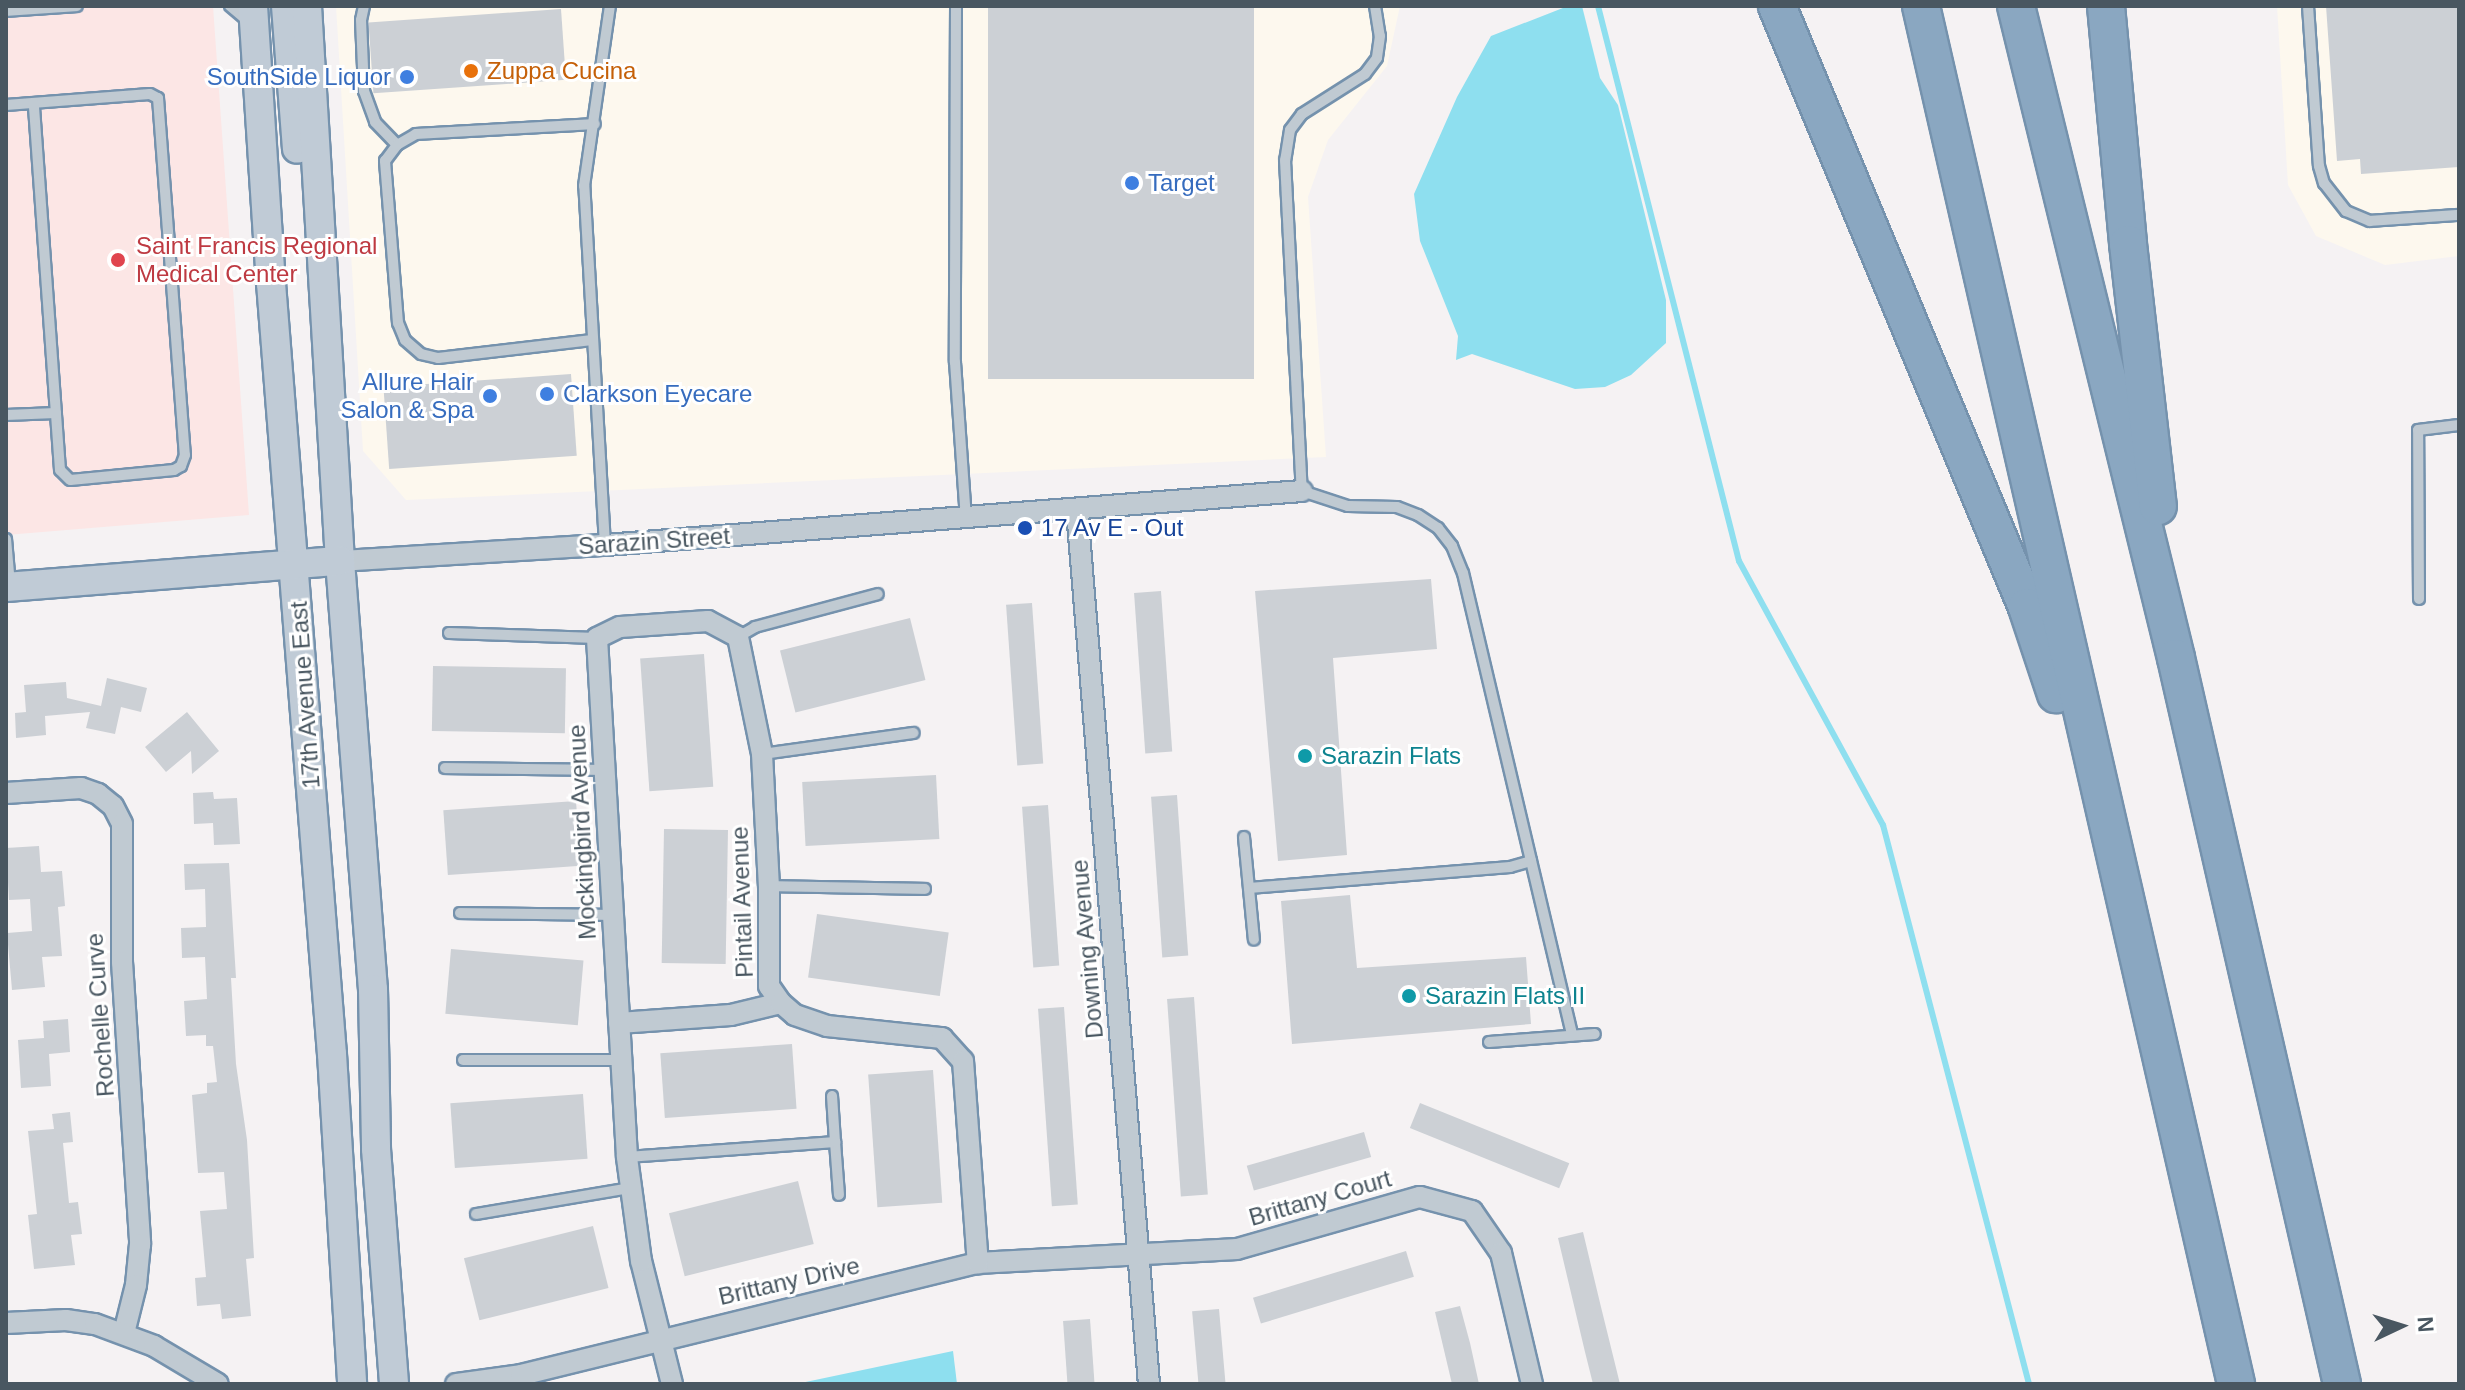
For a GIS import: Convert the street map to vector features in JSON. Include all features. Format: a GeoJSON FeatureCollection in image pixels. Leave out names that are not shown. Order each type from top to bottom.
{"type":"FeatureCollection","features":[{"type":"Feature","properties":{"kind":"highway"},"geometry":{"type":"LineString","coordinates":[[1777,6],[2027,607],[2095,810],[2179,1144]]}},
{"type":"Feature","properties":{"kind":"highway"},"geometry":{"type":"LineString","coordinates":[[1921,6],[2236,1384]]}},
{"type":"Feature","properties":{"kind":"highway"},"geometry":{"type":"LineString","coordinates":[[2016,6],[2176,658],[2342,1384]]}},
{"type":"Feature","properties":{"kind":"highway"},"geometry":{"type":"LineString","coordinates":[[2106,6],[2128,244],[2176,658]]}},
{"type":"Feature","properties":{"kind":"street"},"geometry":{"type":"LineString","coordinates":[[286,6],[296,146],[321,239]]}},
{"type":"Feature","properties":{"kind":"street","name":"17th Avenue East"},"geometry":{"type":"LineString","coordinates":[[307,6],[340,561],[373,989],[376,1149],[394,1384]]}},
{"type":"Feature","properties":{"kind":"street","name":"17th Avenue East"},"geometry":{"type":"LineString","coordinates":[[254,17],[352,1384]]}},
{"type":"Feature","properties":{"kind":"street","name":"Sarazin Street"},"geometry":{"type":"LineString","coordinates":[[8,587],[1302,491]]}},
{"type":"Feature","properties":{"kind":"street","name":"Downing Avenue"},"geometry":{"type":"LineString","coordinates":[[1077,510],[1149,1384]]}},
{"type":"Feature","properties":{"kind":"street"},"geometry":{"type":"LineString","coordinates":[[597,638],[620,627],[708,621],[738,637]]}},
{"type":"Feature","properties":{"kind":"street","name":"Pintail Avenue"},"geometry":{"type":"LineString","coordinates":[[738,637],[762,754],[769,886],[769,986],[781,1003],[795,1015],[827,1026],[942,1038],[963,1061],[978,1263]]}},
{"type":"Feature","properties":{"kind":"street","name":"Mockingbird Avenue"},"geometry":{"type":"LineString","coordinates":[[597,638],[629,1188],[641,1261],[672,1384]]}},
{"type":"Feature","properties":{"kind":"street","name":"Rochelle Curve"},"geometry":{"type":"LineString","coordinates":[[6,793],[81,788],[98,794],[113,806],[122,824],[121,949],[140,1244],[136,1285],[124,1333]]}},
{"type":"Feature","properties":{"kind":"street"},"geometry":{"type":"LineString","coordinates":[[619,1023],[718,1017],[781,1003]]}},
{"type":"Feature","properties":{"kind":"street","name":"Brittany Court"},"geometry":{"type":"LineString","coordinates":[[1138,1256],[1237,1249],[1420,1197],[1472,1211],[1501,1253],[1532,1384]]}},
{"type":"Feature","properties":{"kind":"street","name":"Brittany Drive"},"geometry":{"type":"LineString","coordinates":[[456,1384],[521,1375],[978,1263],[1138,1256]]}},
{"type":"Feature","properties":{"kind":"street"},"geometry":{"type":"LineString","coordinates":[[6,1323],[66,1320],[124,1333],[154,1346],[218,1384]]}},
{"type":"Feature","properties":{"kind":"lane"},"geometry":{"type":"LineString","coordinates":[[6,11],[75,6]]}},
{"type":"Feature","properties":{"kind":"lane"},"geometry":{"type":"LineString","coordinates":[[230,6],[254,17]]}},
{"type":"Feature","properties":{"kind":"lane"},"geometry":{"type":"LineString","coordinates":[[364,6],[361,20],[364,91],[375,122],[397,145]]}},
{"type":"Feature","properties":{"kind":"lane"},"geometry":{"type":"LineString","coordinates":[[605,545],[584,186],[610,6]]}},
{"type":"Feature","properties":{"kind":"lane"},"geometry":{"type":"LineString","coordinates":[[956,6],[955,362],[966,518]]}},
{"type":"Feature","properties":{"kind":"lane"},"geometry":{"type":"LineString","coordinates":[[1375,6],[1380,36],[1377,58],[1365,74],[1302,114],[1290,130],[1285,160],[1302,491],[1348,506],[1397,507],[1418,515],[1438,528],[1452,546],[1463,573],[1572,1035]]}},
{"type":"Feature","properties":{"kind":"lane"},"geometry":{"type":"LineString","coordinates":[[2308,6],[2319,166],[2324,183],[2346,211],[2370,221],[2459,215]]}},
{"type":"Feature","properties":{"kind":"lane"},"geometry":{"type":"LineString","coordinates":[[6,105],[150,94],[158,98],[185,455],[181,466],[153,473],[70,480],[60,470],[34,103]]}},
{"type":"Feature","properties":{"kind":"lane"},"geometry":{"type":"LineString","coordinates":[[592,340],[438,358],[421,354],[405,340],[398,323],[385,161],[397,145],[416,134],[595,124]]}},
{"type":"Feature","properties":{"kind":"lane"},"geometry":{"type":"LineString","coordinates":[[6,415],[56,413]]}},
{"type":"Feature","properties":{"kind":"lane"},"geometry":{"type":"LineString","coordinates":[[2419,599],[2418,430],[2459,425]]}},
{"type":"Feature","properties":{"kind":"lane"},"geometry":{"type":"LineString","coordinates":[[6,539],[8,587]]}},
{"type":"Feature","properties":{"kind":"lane"},"geometry":{"type":"LineString","coordinates":[[738,637],[755,627],[878,594]]}},
{"type":"Feature","properties":{"kind":"lane"},"geometry":{"type":"LineString","coordinates":[[449,633],[597,638]]}},
{"type":"Feature","properties":{"kind":"lane"},"geometry":{"type":"LineString","coordinates":[[762,754],[914,733]]}},
{"type":"Feature","properties":{"kind":"lane"},"geometry":{"type":"LineString","coordinates":[[445,768],[604,770]]}},
{"type":"Feature","properties":{"kind":"lane"},"geometry":{"type":"LineString","coordinates":[[1244,837],[1254,940]]}},
{"type":"Feature","properties":{"kind":"lane"},"geometry":{"type":"LineString","coordinates":[[1249,888],[1510,867],[1531,861]]}},
{"type":"Feature","properties":{"kind":"lane"},"geometry":{"type":"LineString","coordinates":[[769,886],[925,889]]}},
{"type":"Feature","properties":{"kind":"lane"},"geometry":{"type":"LineString","coordinates":[[460,913],[613,915]]}},
{"type":"Feature","properties":{"kind":"lane"},"geometry":{"type":"LineString","coordinates":[[1489,1042],[1595,1034]]}},
{"type":"Feature","properties":{"kind":"lane"},"geometry":{"type":"LineString","coordinates":[[463,1060],[621,1060]]}},
{"type":"Feature","properties":{"kind":"lane"},"geometry":{"type":"LineString","coordinates":[[832,1096],[839,1195]]}},
{"type":"Feature","properties":{"kind":"lane"},"geometry":{"type":"LineString","coordinates":[[627,1157],[835,1142]]}},
{"type":"Feature","properties":{"kind":"lane"},"geometry":{"type":"LineString","coordinates":[[476,1214],[629,1188]]}},
{"type":"Feature","properties":{"kind":"shaded area","name":"Saint Francis Regional Medical Center"},"geometry":{"type":"Polygon","coordinates":[[[6,6],[213,6],[249,515],[6,535],[6,6]]]}},
{"type":"Feature","properties":{"kind":"shaded area"},"geometry":{"type":"Polygon","coordinates":[[[336,6],[1400,6],[1387,66],[1328,140],[1308,197],[1326,457],[406,500],[363,451],[336,6]]]}},
{"type":"Feature","properties":{"kind":"shaded area"},"geometry":{"type":"Polygon","coordinates":[[[2277,6],[2459,6],[2459,256],[2385,265],[2316,236],[2288,185],[2277,6]]]}},
{"type":"Feature","properties":{"kind":"water"},"geometry":{"type":"Polygon","coordinates":[[[1568,6],[1582,6],[1600,78],[1618,105],[1666,300],[1666,343],[1631,375],[1605,387],[1575,389],[1472,354],[1456,360],[1458,336],[1420,241],[1414,194],[1457,97],[1491,36],[1568,6]]]}},
{"type":"Feature","properties":{"kind":"water"},"geometry":{"type":"Polygon","coordinates":[[[953,1351],[957,1384],[796,1384],[953,1351]]]}},
{"type":"Feature","properties":{"kind":"building","name":"Target"},"geometry":{"type":"Polygon","coordinates":[[[988,6],[1254,6],[1254,379],[988,379],[988,6]]]}},
{"type":"Feature","properties":{"kind":"building"},"geometry":{"type":"Polygon","coordinates":[[[2326,6],[2459,6],[2459,167],[2361,174],[2360,159],[2337,161],[2326,6]]]}},
{"type":"Feature","properties":{"kind":"building"},"geometry":{"type":"Polygon","coordinates":[[[561,9],[566,80],[373,93],[368,22],[561,9]]]}},
{"type":"Feature","properties":{"kind":"building"},"geometry":{"type":"Polygon","coordinates":[[[571,374],[577,456],[389,469],[383,387],[571,374]]]}},
{"type":"Feature","properties":{"kind":"building","name":"Sarazin Flats"},"geometry":{"type":"Polygon","coordinates":[[[1431,579],[1437,649],[1333,658],[1347,855],[1278,861],[1255,591],[1431,579]]]}},
{"type":"Feature","properties":{"kind":"building"},"geometry":{"type":"Polygon","coordinates":[[[1161,591],[1172,752],[1145,753],[1134,593],[1161,591]]]}},
{"type":"Feature","properties":{"kind":"building"},"geometry":{"type":"Polygon","coordinates":[[[1032,603],[1043,764],[1017,765],[1006,605],[1032,603]]]}},
{"type":"Feature","properties":{"kind":"building"},"geometry":{"type":"Polygon","coordinates":[[[910,618],[925,680],[795,713],[780,650],[910,618]]]}},
{"type":"Feature","properties":{"kind":"building"},"geometry":{"type":"Polygon","coordinates":[[[704,654],[713,787],[649,791],[640,658],[704,654]]]}},
{"type":"Feature","properties":{"kind":"building"},"geometry":{"type":"Polygon","coordinates":[[[433,666],[566,668],[565,733],[432,731],[433,666]]]}},
{"type":"Feature","properties":{"kind":"building"},"geometry":{"type":"Polygon","coordinates":[[[107,678],[147,688],[141,712],[121,707],[115,734],[86,728],[90,712],[45,716],[46,735],[16,738],[15,713],[26,712],[24,685],[66,682],[67,698],[101,706],[107,678]]]}},
{"type":"Feature","properties":{"kind":"building"},"geometry":{"type":"Polygon","coordinates":[[[187,712],[219,751],[192,774],[191,751],[166,772],[145,747],[187,712]]]}},
{"type":"Feature","properties":{"kind":"building"},"geometry":{"type":"Polygon","coordinates":[[[936,775],[939,839],[806,846],[802,782],[936,775]]]}},
{"type":"Feature","properties":{"kind":"building"},"geometry":{"type":"Polygon","coordinates":[[[213,792],[214,799],[237,798],[240,844],[214,845],[213,823],[194,824],[193,793],[213,792]]]}},
{"type":"Feature","properties":{"kind":"building"},"geometry":{"type":"Polygon","coordinates":[[[1177,795],[1188,956],[1162,957],[1151,797],[1177,795]]]}},
{"type":"Feature","properties":{"kind":"building"},"geometry":{"type":"Polygon","coordinates":[[[576,801],[581,866],[448,875],[443,810],[576,801]]]}},
{"type":"Feature","properties":{"kind":"building"},"geometry":{"type":"Polygon","coordinates":[[[1048,805],[1059,966],[1033,967],[1022,807],[1048,805]]]}},
{"type":"Feature","properties":{"kind":"building"},"geometry":{"type":"Polygon","coordinates":[[[664,829],[728,830],[726,964],[662,963],[664,829]]]}},
{"type":"Feature","properties":{"kind":"building"},"geometry":{"type":"Polygon","coordinates":[[[39,846],[41,872],[62,871],[65,906],[58,907],[62,956],[42,957],[45,987],[12,990],[7,933],[32,931],[30,899],[9,900],[6,848],[39,846]]]}},
{"type":"Feature","properties":{"kind":"building"},"geometry":{"type":"Polygon","coordinates":[[[229,863],[236,978],[231,978],[236,1064],[247,1140],[254,1258],[246,1259],[251,1316],[222,1319],[220,1304],[197,1306],[195,1278],[206,1277],[200,1211],[227,1209],[224,1172],[198,1173],[192,1095],[207,1093],[207,1083],[217,1082],[213,1046],[206,1046],[206,1035],[186,1036],[184,1001],[207,999],[205,957],[182,958],[181,928],[206,927],[205,889],[185,890],[184,864],[229,863]]]}},
{"type":"Feature","properties":{"kind":"building","name":"Sarazin Flats II"},"geometry":{"type":"Polygon","coordinates":[[[1350,895],[1357,968],[1526,957],[1531,1024],[1292,1044],[1281,901],[1350,895]]]}},
{"type":"Feature","properties":{"kind":"building"},"geometry":{"type":"Polygon","coordinates":[[[817,914],[949,933],[940,996],[808,977],[817,914]]]}},
{"type":"Feature","properties":{"kind":"building"},"geometry":{"type":"Polygon","coordinates":[[[451,949],[583,961],[578,1025],[445,1014],[451,949]]]}},
{"type":"Feature","properties":{"kind":"building"},"geometry":{"type":"Polygon","coordinates":[[[1194,997],[1208,1195],[1181,1196],[1167,999],[1194,997]]]}},
{"type":"Feature","properties":{"kind":"building"},"geometry":{"type":"Polygon","coordinates":[[[1064,1007],[1078,1205],[1052,1206],[1038,1009],[1064,1007]]]}},
{"type":"Feature","properties":{"kind":"building"},"geometry":{"type":"Polygon","coordinates":[[[68,1019],[70,1052],[49,1054],[51,1086],[21,1088],[18,1040],[44,1038],[43,1021],[68,1019]]]}},
{"type":"Feature","properties":{"kind":"building"},"geometry":{"type":"Polygon","coordinates":[[[792,1044],[797,1109],[665,1118],[660,1053],[792,1044]]]}},
{"type":"Feature","properties":{"kind":"building"},"geometry":{"type":"Polygon","coordinates":[[[933,1070],[942,1203],[877,1207],[868,1075],[933,1070]]]}},
{"type":"Feature","properties":{"kind":"building"},"geometry":{"type":"Polygon","coordinates":[[[583,1094],[588,1159],[455,1168],[450,1103],[583,1094]]]}},
{"type":"Feature","properties":{"kind":"building"},"geometry":{"type":"Polygon","coordinates":[[[1420,1103],[1569,1163],[1559,1188],[1410,1128],[1420,1103]]]}},
{"type":"Feature","properties":{"kind":"building"},"geometry":{"type":"Polygon","coordinates":[[[70,1112],[73,1142],[63,1143],[69,1203],[78,1202],[82,1234],[71,1235],[75,1265],[34,1269],[28,1215],[37,1214],[28,1131],[54,1129],[52,1114],[70,1112]]]}},
{"type":"Feature","properties":{"kind":"building"},"geometry":{"type":"Polygon","coordinates":[[[1364,1132],[1371,1157],[1254,1191],[1247,1166],[1364,1132]]]}},
{"type":"Feature","properties":{"kind":"building"},"geometry":{"type":"Polygon","coordinates":[[[798,1181],[814,1244],[685,1276],[669,1213],[798,1181]]]}},
{"type":"Feature","properties":{"kind":"building"},"geometry":{"type":"Polygon","coordinates":[[[593,1226],[608,1288],[479,1320],[464,1258],[593,1226]]]}},
{"type":"Feature","properties":{"kind":"building"},"geometry":{"type":"Polygon","coordinates":[[[1583,1232],[1620,1384],[1593,1384],[1585,1352],[1558,1238],[1583,1232]]]}},
{"type":"Feature","properties":{"kind":"building"},"geometry":{"type":"Polygon","coordinates":[[[1406,1251],[1414,1277],[1261,1324],[1253,1298],[1406,1251]]]}},
{"type":"Feature","properties":{"kind":"building"},"geometry":{"type":"Polygon","coordinates":[[[1460,1306],[1479,1384],[1452,1384],[1435,1312],[1460,1306]]]}},
{"type":"Feature","properties":{"kind":"building"},"geometry":{"type":"Polygon","coordinates":[[[1219,1309],[1226,1384],[1198,1384],[1192,1311],[1219,1309]]]}},
{"type":"Feature","properties":{"kind":"building"},"geometry":{"type":"Polygon","coordinates":[[[1090,1319],[1095,1384],[1067,1384],[1063,1321],[1090,1319]]]}},
{"type":"Feature","properties":{"kind":"waterway"},"geometry":{"type":"LineString","coordinates":[[1598,6],[1739,561],[1883,825],[2029,1384]]}},
{"type":"Feature","properties":{"kind":"place","name":"Zuppa Cucina"},"geometry":{"type":"Point","coordinates":[471,71]}},
{"type":"Feature","properties":{"kind":"place","name":"SouthSide Liquor"},"geometry":{"type":"Point","coordinates":[407,77]}},
{"type":"Feature","properties":{"kind":"place","name":"Target"},"geometry":{"type":"Point","coordinates":[1132,183]}},
{"type":"Feature","properties":{"kind":"place","name":"Saint Francis Regional Medical Center"},"geometry":{"type":"Point","coordinates":[118,260]}},
{"type":"Feature","properties":{"kind":"place","name":"Clarkson Eyecare"},"geometry":{"type":"Point","coordinates":[547,394]}},
{"type":"Feature","properties":{"kind":"place","name":"Allure Hair Salon & Spa"},"geometry":{"type":"Point","coordinates":[490,396]}},
{"type":"Feature","properties":{"kind":"place","name":"17 Av E - Out"},"geometry":{"type":"Point","coordinates":[1025,528]}},
{"type":"Feature","properties":{"kind":"place","name":"Sarazin Flats"},"geometry":{"type":"Point","coordinates":[1305,756]}},
{"type":"Feature","properties":{"kind":"place","name":"Sarazin Flats II"},"geometry":{"type":"Point","coordinates":[1409,996]}}]}
